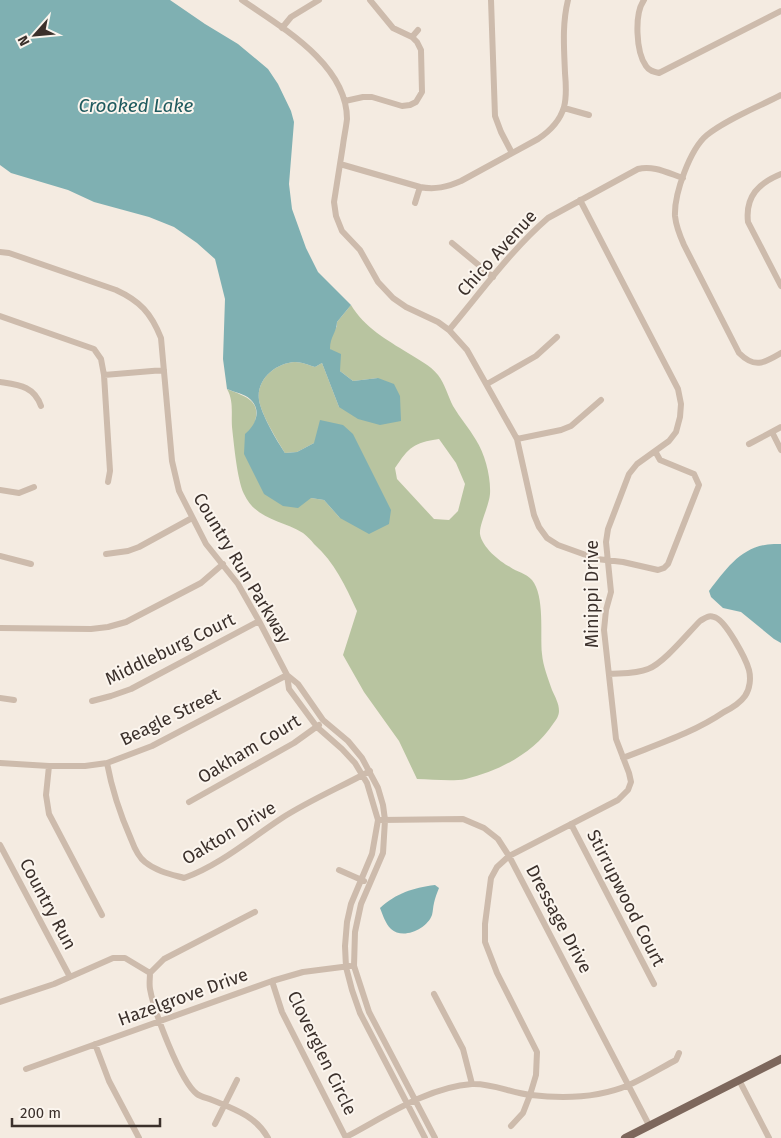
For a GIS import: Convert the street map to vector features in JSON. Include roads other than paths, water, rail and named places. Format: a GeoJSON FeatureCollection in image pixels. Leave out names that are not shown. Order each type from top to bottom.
{"type":"FeatureCollection","features":[{"type":"Feature","properties":{"kind":"main road"},"geometry":{"type":"LineString","coordinates":[[625,1138],[781,1059]]}},
{"type":"Feature","properties":{"kind":"street"},"geometry":{"type":"LineString","coordinates":[[242,0],[310,50],[327,67],[339,85],[345,101],[347,119],[334,202],[336,216],[342,231],[360,250],[378,282],[393,298],[438,322],[449,330],[467,350],[517,439],[534,515],[538,527],[547,538],[558,545],[607,561],[623,562],[658,570],[664,568],[668,564],[699,485],[698,479],[694,474],[660,460],[655,450]]}},
{"type":"Feature","properties":{"kind":"street"},"geometry":{"type":"LineString","coordinates":[[282,28],[291,17],[319,0]]}},
{"type":"Feature","properties":{"kind":"street"},"geometry":{"type":"LineString","coordinates":[[345,101],[372,97],[402,106],[416,102],[422,92],[421,50],[418,42],[412,37],[392,28],[370,0]]}},
{"type":"Feature","properties":{"kind":"street"},"geometry":{"type":"LineString","coordinates":[[491,0],[496,116],[501,132],[512,153]]}},
{"type":"Feature","properties":{"kind":"street"},"geometry":{"type":"LineString","coordinates":[[340,164],[420,188],[432,189],[448,186],[549,132],[564,108],[566,96],[563,24],[568,0]]}},
{"type":"Feature","properties":{"kind":"street"},"geometry":{"type":"LineString","coordinates":[[644,0],[641,4],[638,21],[638,40],[646,66],[651,71],[659,73],[781,11]]}},
{"type":"Feature","properties":{"kind":"street"},"geometry":{"type":"LineString","coordinates":[[412,37],[418,30]]}},
{"type":"Feature","properties":{"kind":"street"},"geometry":{"type":"LineString","coordinates":[[781,95],[705,137],[698,146],[683,178],[676,203],[675,215],[684,245],[739,353],[747,361],[754,363],[764,362],[781,353]]}},
{"type":"Feature","properties":{"kind":"street"},"geometry":{"type":"LineString","coordinates":[[564,108],[589,115]]}},
{"type":"Feature","properties":{"kind":"street","name":"Chico Avenue"},"geometry":{"type":"LineString","coordinates":[[449,330],[493,276],[538,226],[548,218],[647,167],[683,178]]}},
{"type":"Feature","properties":{"kind":"street"},"geometry":{"type":"LineString","coordinates":[[781,174],[757,187],[747,214],[748,222],[781,286]]}},
{"type":"Feature","properties":{"kind":"street"},"geometry":{"type":"LineString","coordinates":[[415,203],[420,188]]}},
{"type":"Feature","properties":{"kind":"street","name":"Minippi Drive"},"geometry":{"type":"LineString","coordinates":[[509,856],[618,800],[628,790],[631,782],[630,773],[616,739],[604,630],[611,592],[606,542],[608,529],[629,474],[637,464],[669,441],[676,432],[680,417],[681,404],[678,389],[580,200]]}},
{"type":"Feature","properties":{"kind":"street"},"geometry":{"type":"LineString","coordinates":[[452,243],[493,276]]}},
{"type":"Feature","properties":{"kind":"street","name":"Country Run Parkway"},"geometry":{"type":"LineString","coordinates":[[0,252],[54,268],[131,296],[155,322],[161,338],[172,461],[179,491],[206,544],[238,584],[259,621],[287,675],[289,689],[317,726],[354,763],[367,783],[382,820],[372,854],[351,904],[345,946],[350,966],[369,1012],[435,1138]]}},
{"type":"Feature","properties":{"kind":"street"},"geometry":{"type":"LineString","coordinates":[[0,316],[94,349],[101,359],[104,375],[110,471],[108,482]]}},
{"type":"Feature","properties":{"kind":"street"},"geometry":{"type":"LineString","coordinates":[[487,384],[536,356],[557,337]]}},
{"type":"Feature","properties":{"kind":"street"},"geometry":{"type":"LineString","coordinates":[[104,375],[164,370]]}},
{"type":"Feature","properties":{"kind":"street"},"geometry":{"type":"LineString","coordinates":[[0,382],[26,387],[37,395],[41,406]]}},
{"type":"Feature","properties":{"kind":"street"},"geometry":{"type":"LineString","coordinates":[[517,439],[562,430],[571,426],[601,400]]}},
{"type":"Feature","properties":{"kind":"street"},"geometry":{"type":"LineString","coordinates":[[748,444],[781,427]]}},
{"type":"Feature","properties":{"kind":"street"},"geometry":{"type":"LineString","coordinates":[[772,432],[781,450]]}},
{"type":"Feature","properties":{"kind":"street"},"geometry":{"type":"LineString","coordinates":[[0,490],[19,493],[34,487]]}},
{"type":"Feature","properties":{"kind":"street"},"geometry":{"type":"LineString","coordinates":[[106,554],[128,551],[139,547],[192,518]]}},
{"type":"Feature","properties":{"kind":"street"},"geometry":{"type":"LineString","coordinates":[[0,556],[30,564]]}},
{"type":"Feature","properties":{"kind":"street"},"geometry":{"type":"LineString","coordinates":[[0,628],[108,628],[126,622],[200,583],[223,564]]}},
{"type":"Feature","properties":{"kind":"street"},"geometry":{"type":"LineString","coordinates":[[609,674],[641,671],[650,668],[658,663],[700,621],[707,617],[714,617],[725,624],[749,669],[749,686],[746,695],[738,703],[703,726],[623,758]]}},
{"type":"Feature","properties":{"kind":"street","name":"Middleburg Court"},"geometry":{"type":"LineString","coordinates":[[92,701],[130,689],[259,621]]}},
{"type":"Feature","properties":{"kind":"street","name":"Country Run Parkway"},"geometry":{"type":"LineString","coordinates":[[287,675],[298,684],[323,720],[348,742],[362,758],[378,788],[383,805],[383,853],[361,904],[350,966],[352,990],[360,1014],[424,1138]]}},
{"type":"Feature","properties":{"kind":"street","name":"Beagle Street"},"geometry":{"type":"LineString","coordinates":[[0,763],[86,766],[107,762],[152,746],[287,675]]}},
{"type":"Feature","properties":{"kind":"street"},"geometry":{"type":"LineString","coordinates":[[0,698],[14,700]]}},
{"type":"Feature","properties":{"kind":"street","name":"Oakham Court"},"geometry":{"type":"LineString","coordinates":[[189,802],[294,744],[323,720]]}},
{"type":"Feature","properties":{"kind":"street","name":"Oakton Drive"},"geometry":{"type":"LineString","coordinates":[[107,762],[120,815],[143,861],[156,869],[184,878],[206,869],[304,805],[370,772]]}},
{"type":"Feature","properties":{"kind":"street"},"geometry":{"type":"LineString","coordinates":[[49,766],[46,795],[49,814],[102,915]]}},
{"type":"Feature","properties":{"kind":"street","name":"Dressage Drive"},"geometry":{"type":"LineString","coordinates":[[382,820],[464,819],[484,828],[498,839],[509,856],[649,1125]]}},
{"type":"Feature","properties":{"kind":"street","name":"Stirrupwood Court"},"geometry":{"type":"LineString","coordinates":[[571,824],[654,984]]}},
{"type":"Feature","properties":{"kind":"street","name":"Country Run"},"geometry":{"type":"LineString","coordinates":[[0,845],[70,977]]}},
{"type":"Feature","properties":{"kind":"street"},"geometry":{"type":"LineString","coordinates":[[509,856],[497,867],[491,878],[485,924],[485,942],[497,973],[537,1052],[536,1075],[530,1095],[523,1113],[511,1126]]}},
{"type":"Feature","properties":{"kind":"street"},"geometry":{"type":"LineString","coordinates":[[339,870],[370,884]]}},
{"type":"Feature","properties":{"kind":"street"},"geometry":{"type":"LineString","coordinates":[[255,912],[164,959],[150,974],[150,988],[160,1021],[189,1084],[198,1094],[245,1115],[262,1127],[268,1138]]}},
{"type":"Feature","properties":{"kind":"street"},"geometry":{"type":"LineString","coordinates":[[0,1002],[70,977],[106,959],[125,958],[150,974]]}},
{"type":"Feature","properties":{"kind":"street","name":"Hazelgrove Drive"},"geometry":{"type":"LineString","coordinates":[[26,1068],[272,981],[303,972],[350,966]]}},
{"type":"Feature","properties":{"kind":"street","name":"Cloverglen Circle"},"geometry":{"type":"LineString","coordinates":[[272,981],[282,1012],[346,1137]]}},
{"type":"Feature","properties":{"kind":"street"},"geometry":{"type":"LineString","coordinates":[[434,994],[463,1049],[472,1084]]}},
{"type":"Feature","properties":{"kind":"street"},"geometry":{"type":"LineString","coordinates":[[95,1044],[109,1081],[139,1138]]}},
{"type":"Feature","properties":{"kind":"street"},"geometry":{"type":"LineString","coordinates":[[346,1137],[440,1089],[472,1084],[530,1095],[565,1098],[585,1097],[629,1085],[676,1060],[679,1053]]}},
{"type":"Feature","properties":{"kind":"street"},"geometry":{"type":"LineString","coordinates":[[215,1124],[237,1080]]}},
{"type":"Feature","properties":{"kind":"street"},"geometry":{"type":"LineString","coordinates":[[739,1080],[769,1138]]}},
{"type":"Feature","properties":{"kind":"water","name":"Crooked Lake"},"geometry":{"type":"Polygon","coordinates":[[[0,0],[170,0],[238,44],[268,69],[278,84],[291,111],[294,122],[289,184],[292,209],[306,248],[318,272],[351,305],[337,322],[330,349],[341,354],[340,371],[353,381],[378,378],[394,384],[400,396],[401,421],[380,425],[358,419],[339,407],[322,363],[315,367],[295,362],[281,365],[274,369],[261,385],[259,392],[260,406],[285,453],[297,452],[314,443],[320,420],[343,425],[353,434],[391,510],[389,524],[369,534],[340,518],[324,500],[311,498],[298,508],[283,506],[264,494],[244,454],[245,434],[255,422],[256,408],[248,397],[227,389],[223,359],[225,299],[215,259],[197,243],[174,227],[149,217],[94,202],[68,190],[11,173],[0,165],[0,0]]]}},
{"type":"Feature","properties":{"kind":"water"},"geometry":{"type":"Polygon","coordinates":[[[781,544],[781,643],[741,612],[723,608],[711,597],[709,591],[729,566],[744,553],[763,545],[781,544]]]}},
{"type":"Feature","properties":{"kind":"water"},"geometry":{"type":"Polygon","coordinates":[[[435,885],[439,888],[434,901],[432,915],[425,925],[408,933],[396,932],[391,929],[380,908],[405,892],[435,885]]]}}]}
